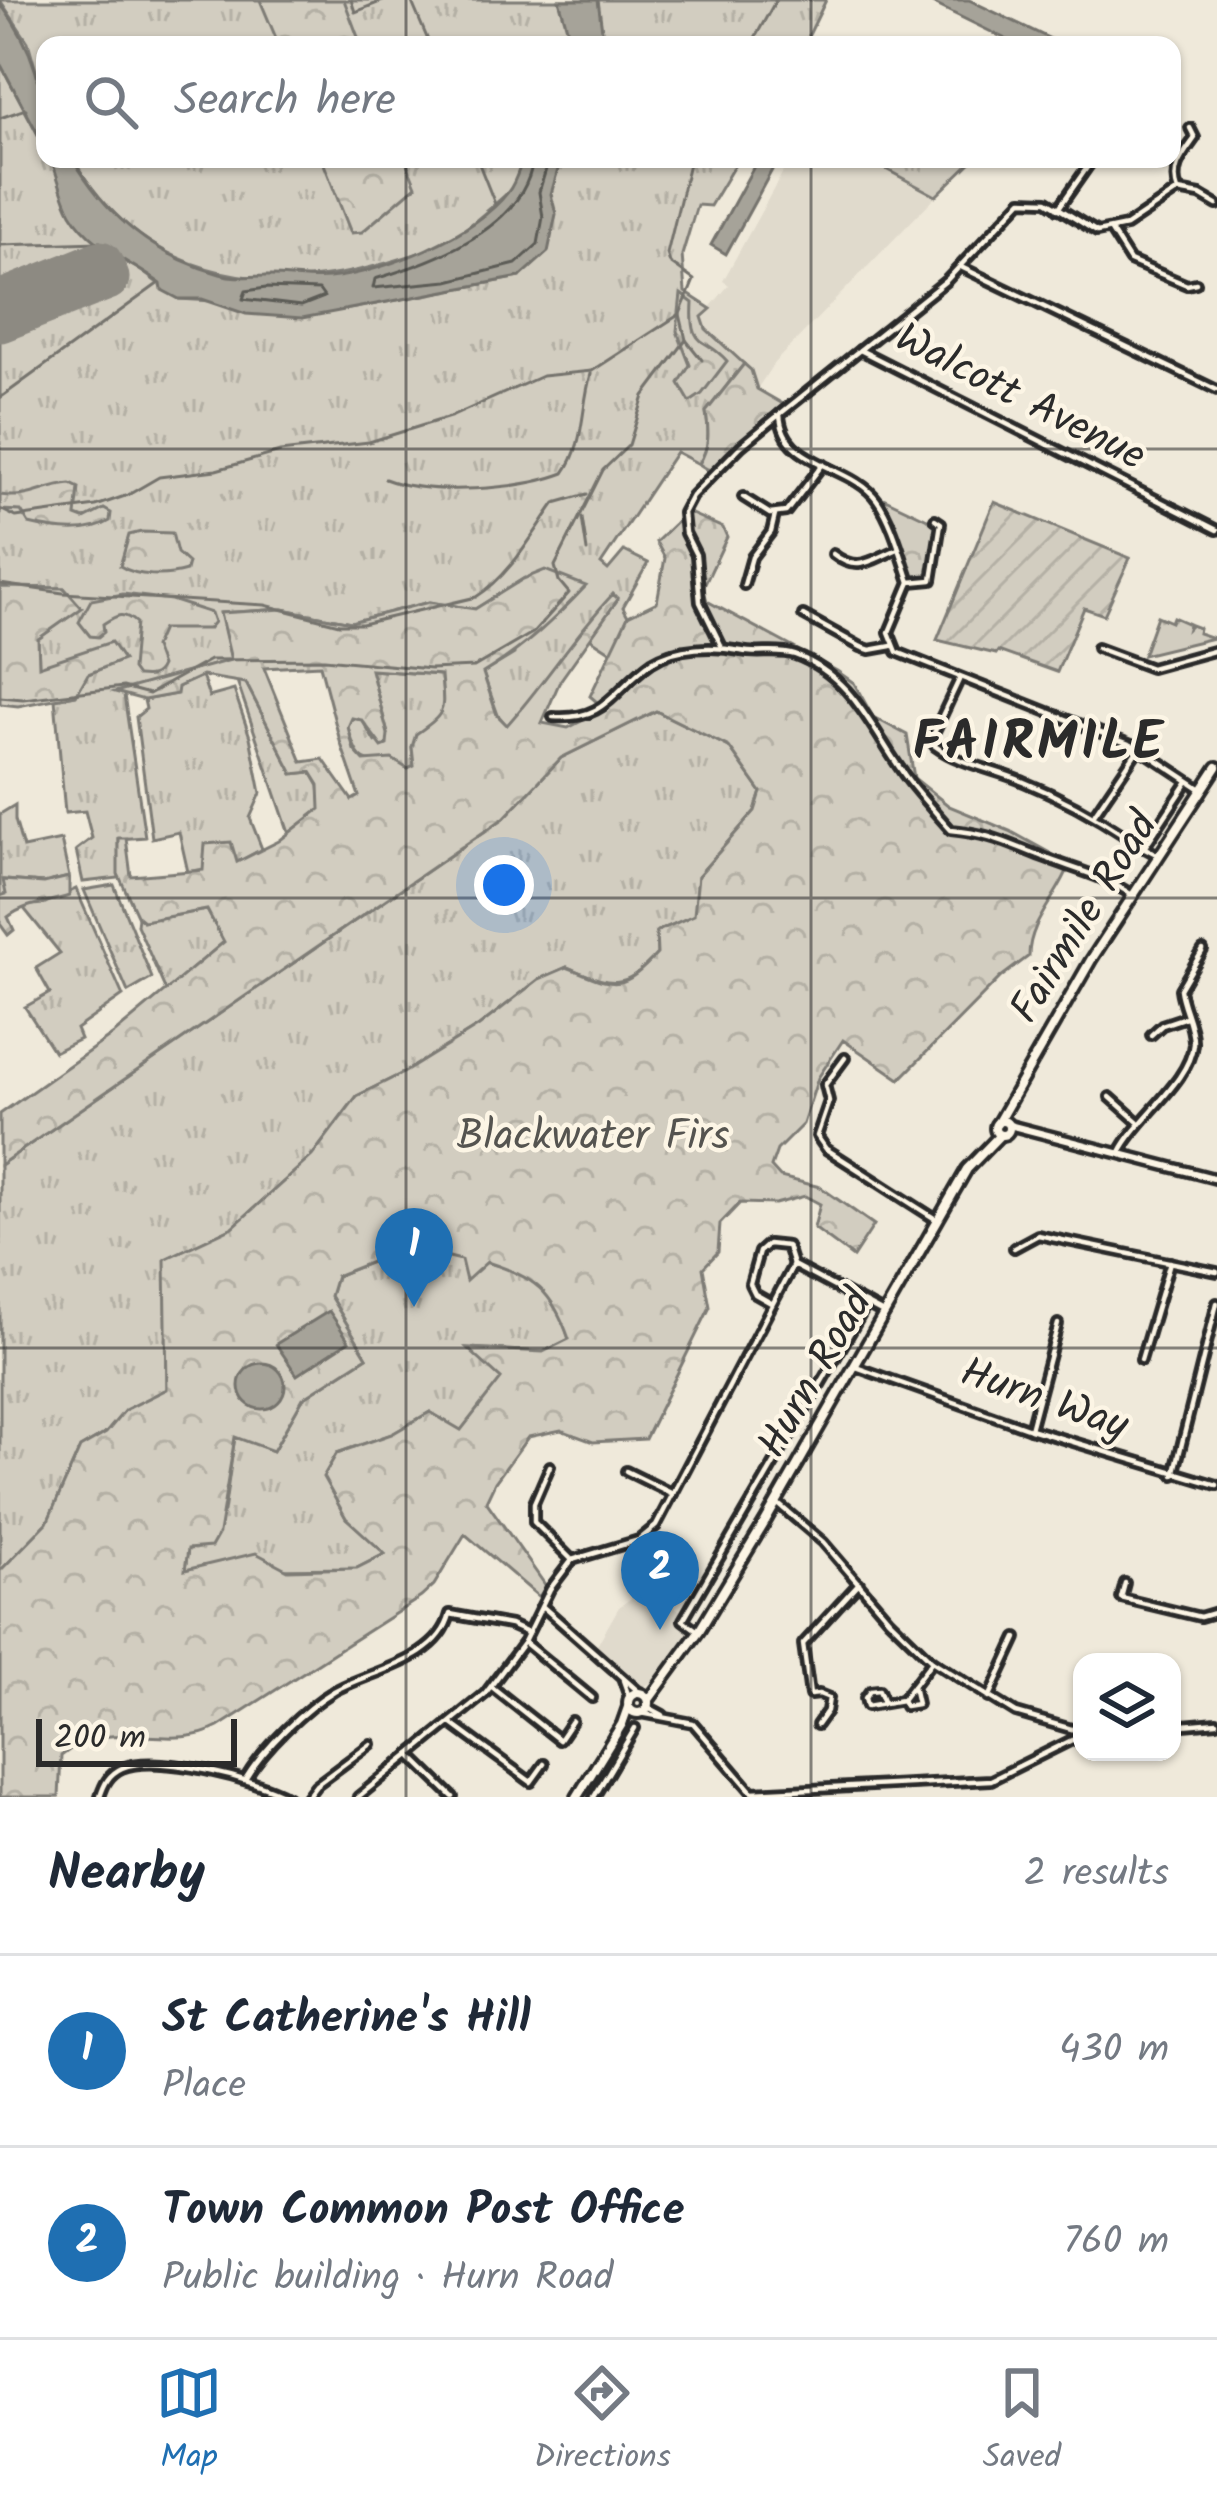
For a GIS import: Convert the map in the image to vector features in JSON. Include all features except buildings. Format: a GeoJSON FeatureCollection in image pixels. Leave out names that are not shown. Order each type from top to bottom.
{"type":"FeatureCollection","features":[{"type":"Feature","properties":{"kind":"main road","name":"Fairmile Road"},"geometry":{"type":"LineString","coordinates":[[1002,1128],[1008,1102],[1132,896],[1217,767]]}},
{"type":"Feature","properties":{"kind":"main road","name":"Hurn Road"},"geometry":{"type":"LineString","coordinates":[[577,1797],[622,1724],[699,1631],[967,1169],[1002,1128]]}},
{"type":"Feature","properties":{"kind":"street"},"geometry":{"type":"LineString","coordinates":[[1181,159],[1195,138],[1190,128]]}},
{"type":"Feature","properties":{"kind":"street"},"geometry":{"type":"LineString","coordinates":[[1058,208],[1087,168]]}},
{"type":"Feature","properties":{"kind":"street"},"geometry":{"type":"LineString","coordinates":[[1175,168],[1178,191]]}},
{"type":"Feature","properties":{"kind":"street"},"geometry":{"type":"LineString","coordinates":[[721,645],[700,602],[696,555],[685,533],[683,514],[692,496],[741,446],[961,267],[1022,200],[1039,199],[1085,228],[1111,231],[1178,191],[1200,195],[1217,206]]}},
{"type":"Feature","properties":{"kind":"street"},"geometry":{"type":"LineString","coordinates":[[1111,231],[1130,261],[1187,285],[1196,283]]}},
{"type":"Feature","properties":{"kind":"street"},"geometry":{"type":"LineString","coordinates":[[961,267],[1217,390]]}},
{"type":"Feature","properties":{"kind":"street","name":"Walcott Avenue"},"geometry":{"type":"LineString","coordinates":[[860,350],[1217,530]]}},
{"type":"Feature","properties":{"kind":"street"},"geometry":{"type":"LineString","coordinates":[[780,414],[789,443],[876,499],[910,582],[890,628],[892,646],[905,658],[1139,748],[1201,789]]}},
{"type":"Feature","properties":{"kind":"street"},"geometry":{"type":"LineString","coordinates":[[742,496],[775,514],[790,509],[823,464]]}},
{"type":"Feature","properties":{"kind":"street"},"geometry":{"type":"LineString","coordinates":[[744,585],[752,557],[771,532],[775,514]]}},
{"type":"Feature","properties":{"kind":"street"},"geometry":{"type":"LineString","coordinates":[[932,580],[941,523],[934,519]]}},
{"type":"Feature","properties":{"kind":"street"},"geometry":{"type":"LineString","coordinates":[[833,554],[851,566],[898,550]]}},
{"type":"Feature","properties":{"kind":"street"},"geometry":{"type":"LineString","coordinates":[[910,582],[942,584]]}},
{"type":"Feature","properties":{"kind":"street"},"geometry":{"type":"LineString","coordinates":[[803,615],[861,647],[892,646]]}},
{"type":"Feature","properties":{"kind":"street"},"geometry":{"type":"LineString","coordinates":[[553,717],[576,719],[593,714],[653,662],[674,653],[721,645],[744,652],[794,654],[845,684],[908,780],[951,830],[1005,838],[1112,881],[1132,896]]}},
{"type":"Feature","properties":{"kind":"street"},"geometry":{"type":"LineString","coordinates":[[1096,648],[1151,668],[1217,650]]}},
{"type":"Feature","properties":{"kind":"street"},"geometry":{"type":"LineString","coordinates":[[959,680],[934,733],[934,746],[1094,814],[1127,837]]}},
{"type":"Feature","properties":{"kind":"street"},"geometry":{"type":"LineString","coordinates":[[1094,814],[1139,748]]}},
{"type":"Feature","properties":{"kind":"street","name":"Fairmile Road"},"geometry":{"type":"LineString","coordinates":[[1144,848],[1188,781]]}},
{"type":"Feature","properties":{"kind":"street"},"geometry":{"type":"LineString","coordinates":[[1134,842],[1158,855]]}},
{"type":"Feature","properties":{"kind":"street"},"geometry":{"type":"LineString","coordinates":[[1119,1154],[1138,1122],[1189,1059],[1193,1040],[1181,983],[1203,950]]}},
{"type":"Feature","properties":{"kind":"street"},"geometry":{"type":"LineString","coordinates":[[1151,1035],[1162,1025],[1186,1018]]}},
{"type":"Feature","properties":{"kind":"street"},"geometry":{"type":"LineString","coordinates":[[844,1058],[825,1085],[829,1102],[817,1136],[826,1149],[937,1220]]}},
{"type":"Feature","properties":{"kind":"street"},"geometry":{"type":"LineString","coordinates":[[1110,1097],[1138,1122]]}},
{"type":"Feature","properties":{"kind":"street"},"geometry":{"type":"LineString","coordinates":[[1002,1128],[1217,1179]]}},
{"type":"Feature","properties":{"kind":"street"},"geometry":{"type":"LineString","coordinates":[[1014,1248],[1038,1235],[1217,1272]]}},
{"type":"Feature","properties":{"kind":"street"},"geometry":{"type":"LineString","coordinates":[[770,1304],[750,1285],[759,1252],[768,1244],[787,1246],[793,1265],[885,1315]]}},
{"type":"Feature","properties":{"kind":"street"},"geometry":{"type":"LineString","coordinates":[[1141,1360],[1171,1262]]}},
{"type":"Feature","properties":{"kind":"street"},"geometry":{"type":"LineString","coordinates":[[358,1797],[491,1686],[524,1642],[572,1560],[646,1536],[673,1494],[793,1265]]}},
{"type":"Feature","properties":{"kind":"street"},"geometry":{"type":"LineString","coordinates":[[1174,1475],[1217,1303]]}},
{"type":"Feature","properties":{"kind":"street","name":"Hurn Road"},"geometry":{"type":"LineString","coordinates":[[699,1631],[683,1619],[867,1304]]}},
{"type":"Feature","properties":{"kind":"street"},"geometry":{"type":"LineString","coordinates":[[1030,1429],[1058,1324]]}},
{"type":"Feature","properties":{"kind":"street","name":"Hurn Way"},"geometry":{"type":"LineString","coordinates":[[853,1366],[1030,1429],[1217,1485]]}},
{"type":"Feature","properties":{"kind":"street"},"geometry":{"type":"LineString","coordinates":[[550,1466],[534,1503],[534,1522],[572,1560]]}},
{"type":"Feature","properties":{"kind":"street"},"geometry":{"type":"LineString","coordinates":[[626,1471],[673,1494]]}},
{"type":"Feature","properties":{"kind":"street"},"geometry":{"type":"LineString","coordinates":[[776,1502],[823,1542],[932,1661],[989,1700],[1073,1731]]}},
{"type":"Feature","properties":{"kind":"street"},"geometry":{"type":"LineString","coordinates":[[817,1725],[829,1698],[810,1695],[803,1644],[859,1583]]}},
{"type":"Feature","properties":{"kind":"street"},"geometry":{"type":"LineString","coordinates":[[1125,1583],[1121,1598],[1200,1617],[1217,1612]]}},
{"type":"Feature","properties":{"kind":"street"},"geometry":{"type":"LineString","coordinates":[[542,1606],[621,1676],[639,1703],[700,1729],[751,1794],[991,1780],[1073,1739]]}},
{"type":"Feature","properties":{"kind":"street"},"geometry":{"type":"LineString","coordinates":[[245,1778],[274,1742],[328,1695],[407,1659],[440,1633],[451,1614],[528,1633]]}},
{"type":"Feature","properties":{"kind":"street"},"geometry":{"type":"LineString","coordinates":[[989,1700],[1017,1638]]}},
{"type":"Feature","properties":{"kind":"street"},"geometry":{"type":"LineString","coordinates":[[524,1642],[592,1698]]}},
{"type":"Feature","properties":{"kind":"street"},"geometry":{"type":"LineString","coordinates":[[884,1703],[902,1700],[932,1661]]}},
{"type":"Feature","properties":{"kind":"street"},"geometry":{"type":"LineString","coordinates":[[491,1686],[560,1740],[572,1721]]}},
{"type":"Feature","properties":{"kind":"street"},"geometry":{"type":"LineString","coordinates":[[902,1700],[905,1706],[917,1704],[914,1686]]}},
{"type":"Feature","properties":{"kind":"street"},"geometry":{"type":"LineString","coordinates":[[1181,1725],[1217,1722]]}},
{"type":"Feature","properties":{"kind":"street"},"geometry":{"type":"LineString","coordinates":[[451,1723],[531,1782],[544,1764]]}},
{"type":"Feature","properties":{"kind":"street"},"geometry":{"type":"LineString","coordinates":[[594,1797],[635,1728]]}},
{"type":"Feature","properties":{"kind":"street"},"geometry":{"type":"LineString","coordinates":[[1068,1729],[1070,1741]]}},
{"type":"Feature","properties":{"kind":"street"},"geometry":{"type":"LineString","coordinates":[[307,1797],[371,1744]]}},
{"type":"Feature","properties":{"kind":"street"},"geometry":{"type":"LineString","coordinates":[[409,1754],[453,1797]]}},
{"type":"Feature","properties":{"kind":"street"},"geometry":{"type":"LineString","coordinates":[[100,1797],[112,1775],[135,1764],[245,1778],[288,1797]]}},
{"type":"Feature","properties":{"kind":"shaded area"},"geometry":{"type":"Polygon","coordinates":[[[785,168],[884,168],[936,196],[774,363],[757,389],[751,370],[706,329],[702,317],[729,285],[723,281],[785,168]]]}},
{"type":"Feature","properties":{"kind":"shaded area"},"geometry":{"type":"Polygon","coordinates":[[[645,1588],[681,1611],[676,1618],[691,1634],[654,1681],[643,1687],[596,1647],[619,1607],[645,1588]]]}},
{"type":"Feature","properties":{"kind":"green space"},"geometry":{"type":"Polygon","coordinates":[[[0,0],[826,0],[808,36],[36,36],[36,71],[28,42],[0,0]]]}},
{"type":"Feature","properties":{"kind":"green space"},"geometry":{"type":"Polygon","coordinates":[[[260,0],[344,0],[358,36],[275,36],[260,0]]]}},
{"type":"Feature","properties":{"kind":"green space"},"geometry":{"type":"Polygon","coordinates":[[[0,63],[36,131],[36,168],[55,168],[116,257],[179,299],[349,309],[520,277],[509,192],[459,233],[418,253],[337,274],[249,277],[168,253],[133,230],[101,199],[79,168],[733,168],[710,206],[697,205],[682,255],[685,292],[711,309],[702,317],[706,329],[744,364],[706,412],[708,439],[699,464],[676,452],[601,564],[608,570],[624,551],[648,563],[623,607],[628,616],[613,653],[590,638],[617,600],[507,726],[498,715],[483,673],[514,654],[523,579],[475,609],[429,602],[351,622],[283,609],[221,613],[231,660],[119,692],[124,695],[145,837],[118,839],[119,878],[83,882],[76,850],[92,838],[85,811],[65,813],[55,699],[76,695],[88,674],[123,659],[39,667],[38,639],[81,607],[64,588],[0,587],[0,63]]]}},
{"type":"Feature","properties":{"kind":"green space"},"geometry":{"type":"Polygon","coordinates":[[[326,168],[409,168],[416,186],[362,232],[351,233],[326,168]]]}},
{"type":"Feature","properties":{"kind":"green space"},"geometry":{"type":"Polygon","coordinates":[[[884,168],[965,168],[936,196],[884,168]]]}},
{"type":"Feature","properties":{"kind":"green space"},"geometry":{"type":"Polygon","coordinates":[[[681,294],[693,303],[696,335],[727,361],[690,402],[679,383],[690,365],[677,331],[681,294]]]}},
{"type":"Feature","properties":{"kind":"green space"},"geometry":{"type":"Polygon","coordinates":[[[744,364],[757,389],[783,404],[710,471],[699,464],[708,439],[706,412],[744,364]]]}},
{"type":"Feature","properties":{"kind":"green space"},"geometry":{"type":"Polygon","coordinates":[[[71,484],[79,488],[76,516],[84,519],[104,509],[111,513],[110,521],[81,530],[59,529],[29,524],[21,511],[0,510],[0,495],[20,496],[71,484]]]}},
{"type":"Feature","properties":{"kind":"green space"},"geometry":{"type":"Polygon","coordinates":[[[879,496],[940,525],[930,576],[912,578],[879,496]]]}},
{"type":"Feature","properties":{"kind":"green space"},"geometry":{"type":"Polygon","coordinates":[[[994,502],[1130,558],[1104,615],[1084,608],[1057,672],[998,651],[937,640],[994,502]]]}},
{"type":"Feature","properties":{"kind":"green space","name":"Blackwater Firs"},"geometry":{"type":"Polygon","coordinates":[[[687,512],[723,528],[727,537],[703,588],[707,601],[854,683],[873,717],[907,735],[914,778],[949,806],[1010,831],[1070,864],[1034,931],[1029,956],[1001,977],[900,1079],[843,1040],[818,1078],[803,1124],[777,1150],[771,1167],[780,1177],[820,1187],[874,1225],[853,1257],[814,1228],[820,1204],[805,1196],[775,1204],[740,1203],[720,1224],[718,1252],[703,1268],[710,1307],[645,1439],[593,1442],[561,1430],[528,1437],[486,1501],[546,1586],[539,1597],[465,1534],[434,1585],[421,1597],[218,1727],[179,1737],[119,1735],[80,1744],[61,1756],[59,1797],[0,1797],[0,1571],[47,1523],[80,1448],[106,1433],[125,1410],[167,1389],[165,1259],[233,1227],[312,1156],[357,1096],[479,1026],[539,979],[567,967],[606,982],[634,976],[657,954],[656,932],[694,915],[698,876],[755,811],[761,792],[729,747],[656,711],[561,758],[504,818],[0,1165],[0,1114],[115,1033],[224,942],[207,910],[143,921],[138,917],[118,874],[118,838],[126,838],[131,876],[203,870],[205,844],[231,842],[237,862],[279,841],[320,809],[319,785],[311,772],[293,774],[246,683],[202,676],[178,687],[177,694],[144,700],[115,692],[231,660],[220,613],[283,609],[351,622],[429,602],[475,609],[545,570],[586,586],[538,633],[483,673],[497,715],[507,725],[613,594],[618,599],[560,681],[542,723],[568,728],[605,709],[590,696],[628,616],[657,602],[665,558],[656,542],[687,512]],[[320,665],[264,668],[302,762],[323,759],[352,800],[359,796],[320,665]],[[371,670],[387,745],[382,747],[362,720],[352,718],[348,727],[354,750],[364,761],[392,759],[408,769],[414,766],[416,734],[441,710],[441,675],[371,670]],[[409,1247],[336,1276],[330,1296],[367,1357],[303,1398],[273,1451],[235,1437],[219,1533],[211,1547],[188,1549],[185,1570],[256,1553],[288,1570],[357,1568],[385,1554],[346,1518],[323,1477],[337,1453],[392,1434],[430,1412],[461,1430],[501,1379],[467,1348],[543,1352],[569,1339],[540,1288],[487,1262],[466,1281],[461,1260],[409,1247]]]}},
{"type":"Feature","properties":{"kind":"green space"},"geometry":{"type":"Polygon","coordinates":[[[172,533],[177,553],[188,563],[186,571],[152,575],[120,566],[129,535],[172,533]]]}},
{"type":"Feature","properties":{"kind":"green space"},"geometry":{"type":"Polygon","coordinates":[[[0,587],[64,588],[82,608],[38,639],[39,666],[111,642],[123,660],[88,674],[76,695],[18,706],[0,704],[0,587]]]}},
{"type":"Feature","properties":{"kind":"green space"},"geometry":{"type":"Polygon","coordinates":[[[123,594],[171,600],[211,613],[214,622],[208,629],[162,629],[154,647],[159,670],[151,676],[137,676],[132,669],[136,623],[116,617],[103,624],[104,632],[98,637],[90,636],[79,622],[91,600],[123,594]]]}},
{"type":"Feature","properties":{"kind":"green space"},"geometry":{"type":"Polygon","coordinates":[[[1157,616],[1171,622],[1173,617],[1213,638],[1143,655],[1157,616]]]}},
{"type":"Feature","properties":{"kind":"green space"},"geometry":{"type":"Polygon","coordinates":[[[371,670],[441,675],[444,710],[440,721],[428,726],[412,747],[414,766],[408,769],[363,759],[353,743],[348,727],[352,718],[362,720],[375,742],[388,734],[371,670]]]}},
{"type":"Feature","properties":{"kind":"green space"},"geometry":{"type":"Polygon","coordinates":[[[202,676],[209,697],[234,690],[261,793],[250,818],[262,849],[236,863],[188,872],[179,832],[152,838],[136,717],[146,709],[144,700],[176,694],[178,687],[202,676]]]}},
{"type":"Feature","properties":{"kind":"green space"},"geometry":{"type":"Polygon","coordinates":[[[237,681],[246,683],[293,774],[311,772],[319,786],[321,809],[289,833],[237,681]]]}},
{"type":"Feature","properties":{"kind":"green space"},"geometry":{"type":"Polygon","coordinates":[[[656,711],[729,747],[761,792],[755,811],[698,876],[695,915],[656,932],[657,954],[625,980],[606,981],[567,967],[540,979],[479,1026],[405,1072],[357,1096],[312,1156],[233,1227],[166,1259],[167,1389],[126,1410],[106,1433],[80,1448],[47,1523],[0,1571],[0,1165],[504,818],[561,758],[656,711]]]}},
{"type":"Feature","properties":{"kind":"green space"},"geometry":{"type":"Polygon","coordinates":[[[15,805],[23,848],[61,840],[69,877],[44,883],[4,880],[7,894],[0,896],[0,814],[15,805]]]}},
{"type":"Feature","properties":{"kind":"green space"},"geometry":{"type":"Polygon","coordinates":[[[69,877],[69,896],[15,912],[8,917],[14,930],[8,935],[0,924],[0,896],[6,894],[3,880],[44,883],[69,877]]]}},
{"type":"Feature","properties":{"kind":"green space"},"geometry":{"type":"Polygon","coordinates":[[[114,885],[152,978],[128,992],[84,890],[114,885]]]}},
{"type":"Feature","properties":{"kind":"green space"},"geometry":{"type":"Polygon","coordinates":[[[76,889],[123,996],[76,1029],[80,1039],[54,1052],[25,1007],[50,993],[36,968],[60,953],[22,906],[43,904],[76,889]]]}},
{"type":"Feature","properties":{"kind":"green space"},"geometry":{"type":"Polygon","coordinates":[[[207,910],[224,942],[166,991],[137,925],[138,917],[143,921],[207,910]]]}},
{"type":"Feature","properties":{"kind":"green space"},"geometry":{"type":"Polygon","coordinates":[[[409,1247],[504,1267],[537,1283],[559,1310],[569,1339],[543,1352],[468,1348],[502,1379],[461,1431],[430,1412],[392,1434],[337,1453],[324,1477],[346,1518],[386,1553],[357,1568],[185,1570],[188,1549],[224,1512],[235,1436],[273,1451],[303,1398],[367,1357],[330,1296],[336,1276],[409,1247]]]}},
{"type":"Feature","properties":{"kind":"water"},"geometry":{"type":"Polygon","coordinates":[[[559,0],[598,0],[603,36],[567,36],[559,0]]]}},
{"type":"Feature","properties":{"kind":"water"},"geometry":{"type":"Polygon","coordinates":[[[926,0],[969,0],[1044,36],[1000,36],[926,0]]]}},
{"type":"Feature","properties":{"kind":"water"},"geometry":{"type":"Polygon","coordinates":[[[0,3],[36,71],[36,130],[0,63],[0,3]]]}},
{"type":"Feature","properties":{"kind":"water"},"geometry":{"type":"Polygon","coordinates":[[[54,168],[79,168],[117,216],[174,257],[232,276],[321,278],[351,275],[426,249],[493,208],[510,189],[519,168],[558,168],[551,194],[556,214],[548,252],[520,277],[302,318],[246,314],[202,299],[179,299],[100,245],[68,207],[54,168]]]}},
{"type":"Feature","properties":{"kind":"water"},"geometry":{"type":"Polygon","coordinates":[[[753,168],[773,168],[726,254],[711,245],[753,168]]]}},
{"type":"Feature","properties":{"kind":"water"},"geometry":{"type":"Polygon","coordinates":[[[329,1311],[349,1341],[297,1375],[276,1344],[329,1311]]]}},
{"type":"Feature","properties":{"kind":"water"},"geometry":{"type":"Polygon","coordinates":[[[262,1363],[278,1370],[285,1386],[278,1402],[262,1409],[246,1402],[239,1386],[246,1370],[262,1363]]]}},
{"type":"Feature","properties":{"kind":"waterway"},"geometry":{"type":"LineString","coordinates":[[351,0],[355,12],[385,0]]}},
{"type":"Feature","properties":{"kind":"waterway"},"geometry":{"type":"LineString","coordinates":[[411,0],[426,36]]}},
{"type":"Feature","properties":{"kind":"waterway"},"geometry":{"type":"LineString","coordinates":[[756,36],[776,0]]}},
{"type":"Feature","properties":{"kind":"waterway"},"geometry":{"type":"LineString","coordinates":[[0,118],[26,109]]}},
{"type":"Feature","properties":{"kind":"waterway"},"geometry":{"type":"LineString","coordinates":[[481,168],[495,204]]}},
{"type":"Feature","properties":{"kind":"waterway"},"geometry":{"type":"LineString","coordinates":[[0,509],[16,517],[96,506],[159,477],[216,470],[280,452],[369,442],[453,416],[542,376],[592,371],[680,314],[694,280],[670,263],[667,254],[688,168]]}},
{"type":"Feature","properties":{"kind":"waterway"},"geometry":{"type":"LineString","coordinates":[[0,245],[100,242]]}},
{"type":"Feature","properties":{"kind":"waterway"},"geometry":{"type":"LineString","coordinates":[[0,398],[159,283]]}},
{"type":"Feature","properties":{"kind":"waterway"},"geometry":{"type":"LineString","coordinates":[[680,314],[686,340],[702,360]]}},
{"type":"Feature","properties":{"kind":"waterway"},"geometry":{"type":"LineString","coordinates":[[0,697],[23,699],[123,687],[149,694],[210,660],[324,659],[430,669],[474,667],[534,632],[569,593],[555,566],[603,470],[629,445],[644,396],[686,340]]}},
{"type":"Feature","properties":{"kind":"waterway"},"geometry":{"type":"LineString","coordinates":[[385,479],[425,488],[475,489],[524,484],[564,473],[579,438],[591,374]]}},
{"type":"Feature","properties":{"kind":"waterway"},"geometry":{"type":"LineString","coordinates":[[0,584],[63,593],[265,605],[339,624],[362,624],[476,597],[510,566],[555,503],[587,494]]}},
{"type":"Feature","properties":{"kind":"waterway"},"geometry":{"type":"LineString","coordinates":[[582,518],[587,551]]}},
{"type":"Feature","properties":{"kind":"runway"},"geometry":{"type":"LineString","coordinates":[[0,303],[100,263],[107,278],[0,320]]}},
{"type":"Feature","properties":{"kind":"place","name":"St Catherine's Hill"},"geometry":{"type":"Point","coordinates":[414,1307]}},
{"type":"Feature","properties":{"kind":"place","name":"Town Common Post Office"},"geometry":{"type":"Point","coordinates":[660,1630]}},
{"type":"Feature","properties":{"kind":"district","name":"FAIRMILE"},"geometry":{"type":"Point","coordinates":[1039,745]}}]}
